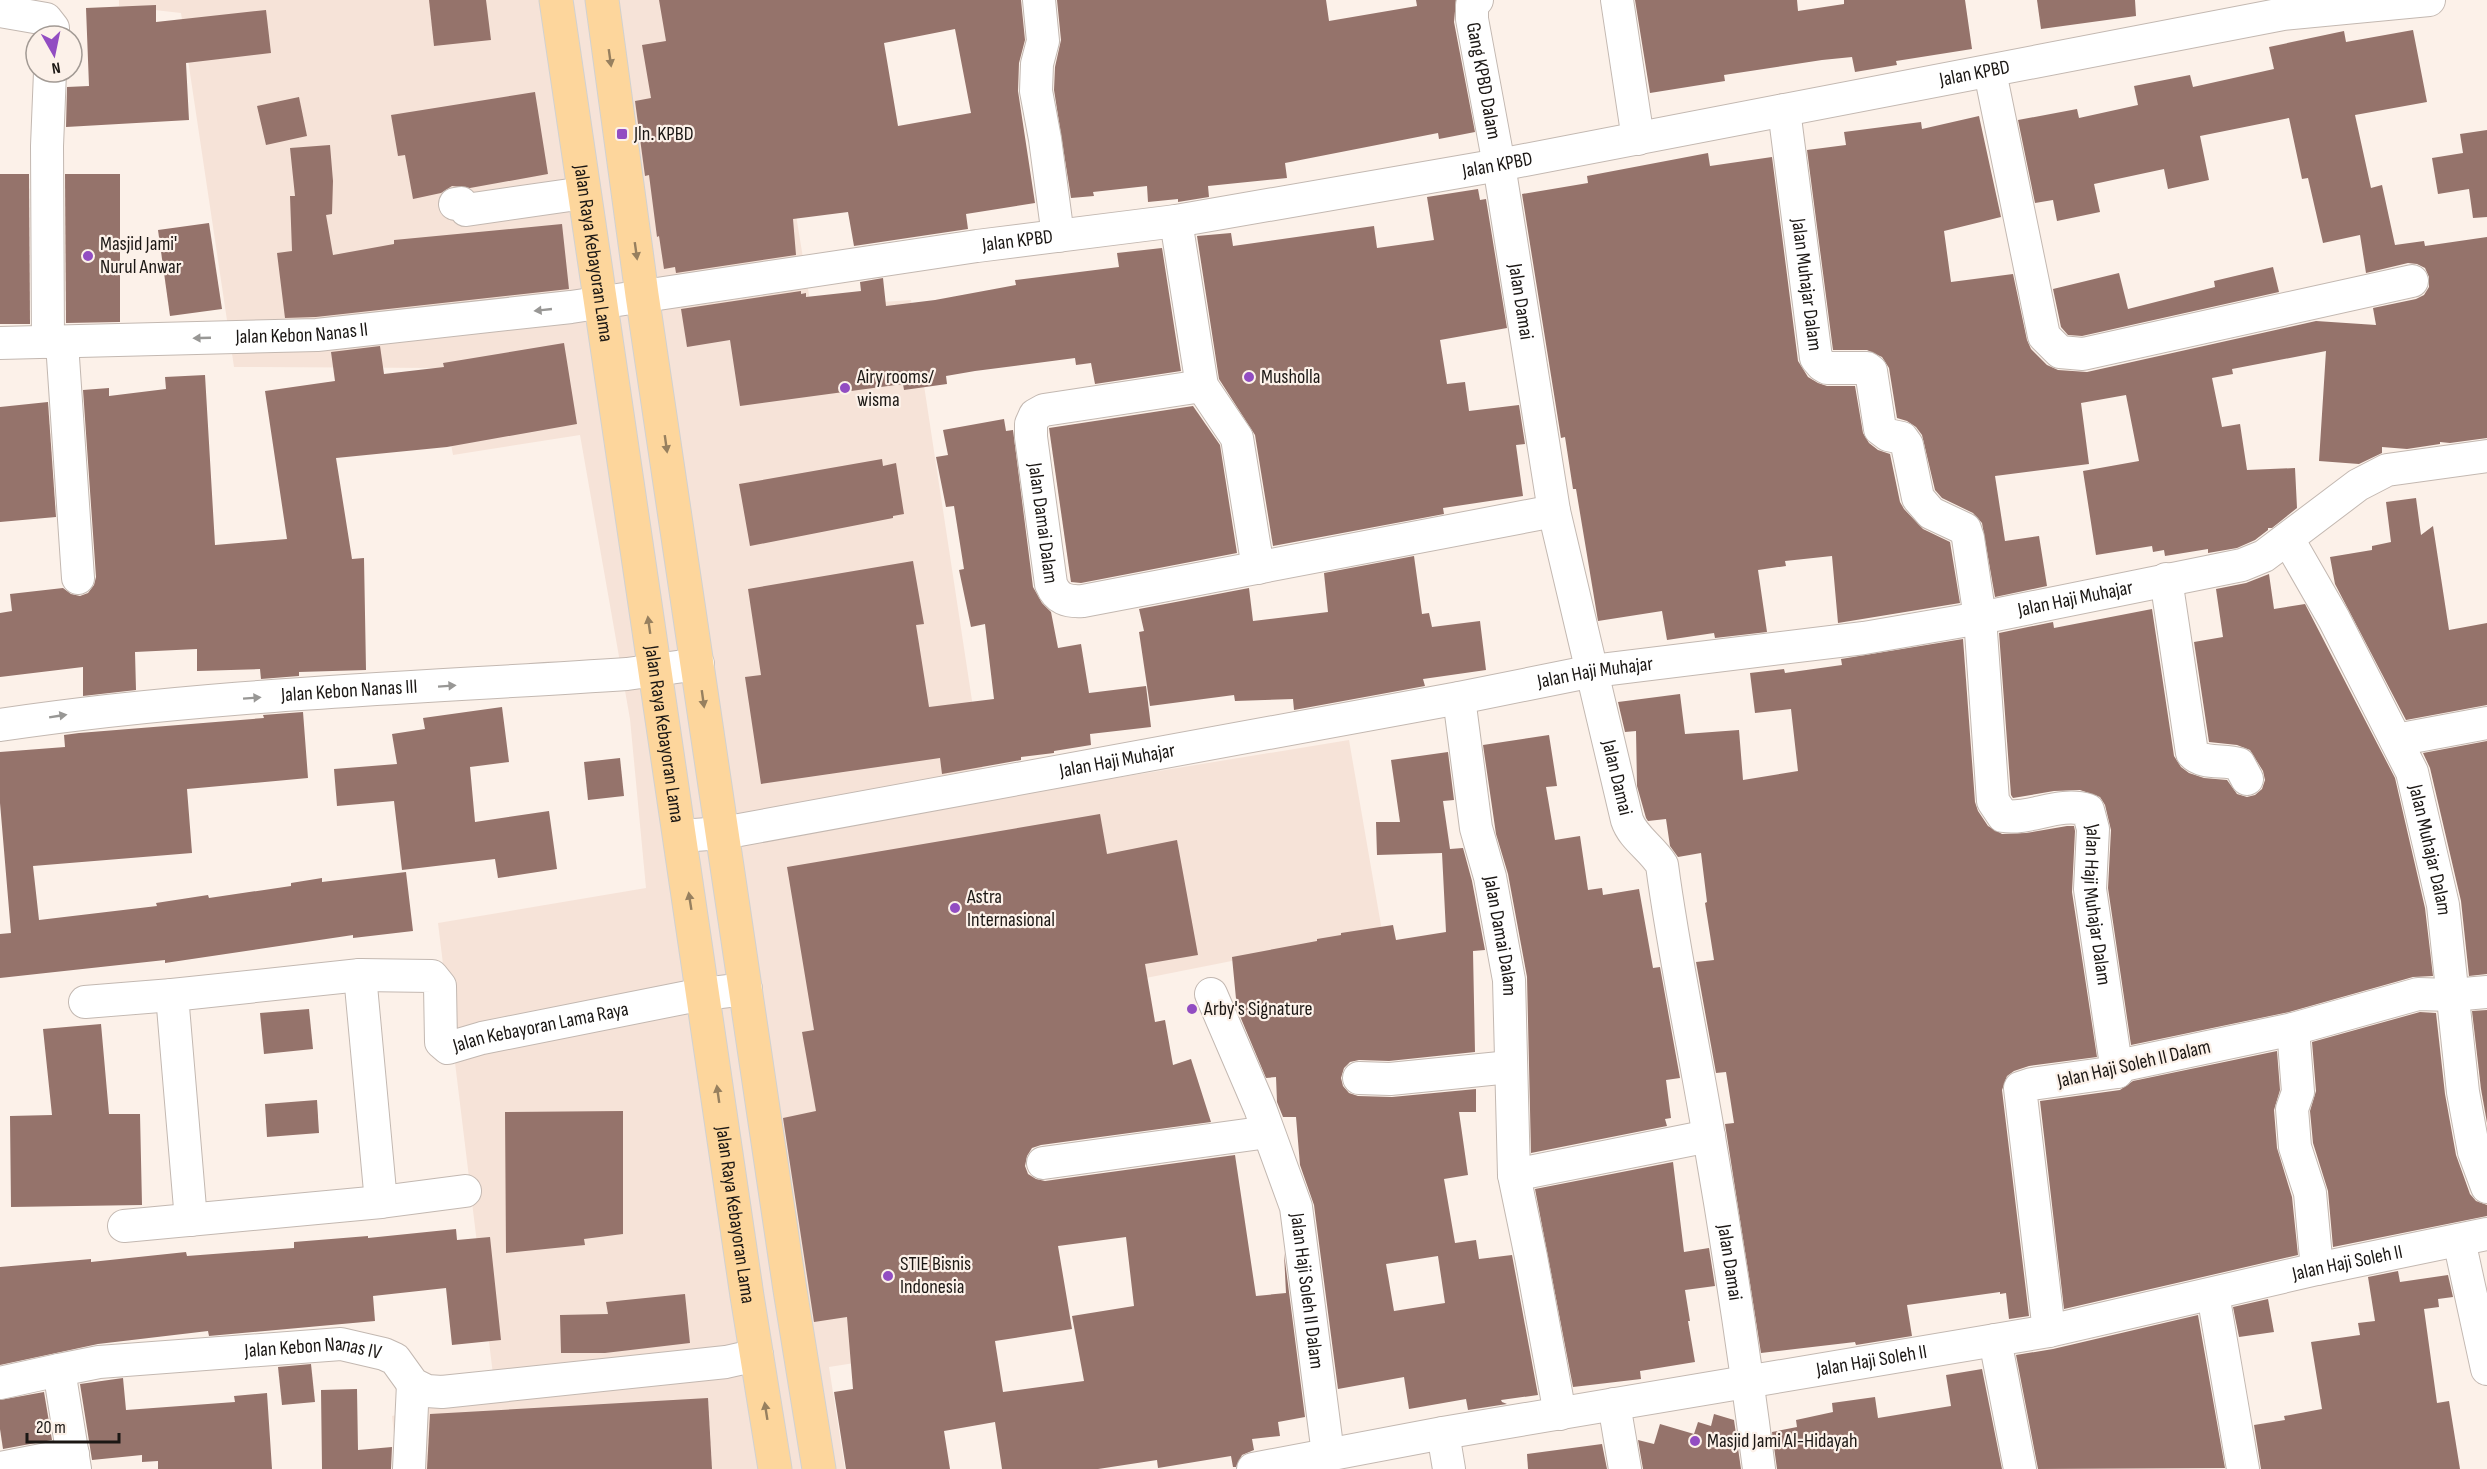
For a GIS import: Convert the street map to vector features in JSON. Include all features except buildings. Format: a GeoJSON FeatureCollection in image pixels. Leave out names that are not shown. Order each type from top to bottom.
{"type":"FeatureCollection","features":[{"type":"Feature","properties":{"kind":"main road","name":"Jalan Raya Kebayoran Lama"},"geometry":{"type":"LineString","coordinates":[[556,0],[775,1469]]}},
{"type":"Feature","properties":{"kind":"main road"},"geometry":{"type":"LineString","coordinates":[[602,0],[642,295],[819,1469]]}},
{"type":"Feature","properties":{"kind":"main road"},"geometry":{"type":"LineString","coordinates":[[613,385],[656,379]]}},
{"type":"Feature","properties":{"kind":"street"},"geometry":{"type":"LineString","coordinates":[[1039,0],[1042,40],[1036,64],[1036,91],[1058,236]]}},
{"type":"Feature","properties":{"kind":"street","name":"Gang KPBD Dalam"},"geometry":{"type":"LineString","coordinates":[[1477,0],[1472,5],[1472,19],[1498,165]]}},
{"type":"Feature","properties":{"kind":"street"},"geometry":{"type":"LineString","coordinates":[[1617,0],[1638,139]]}},
{"type":"Feature","properties":{"kind":"street","name":"Jalan KPBD"},"geometry":{"type":"LineString","coordinates":[[601,302],[1176,221],[1638,139],[2283,14],[2429,0]]}},
{"type":"Feature","properties":{"kind":"street"},"geometry":{"type":"LineString","coordinates":[[0,11],[46,20],[50,24]]}},
{"type":"Feature","properties":{"kind":"street"},"geometry":{"type":"LineString","coordinates":[[1990,72],[2044,336],[2060,352],[2084,354],[2412,281]]}},
{"type":"Feature","properties":{"kind":"street"},"geometry":{"type":"LineString","coordinates":[[50,84],[47,146],[55,342],[78,578]]}},
{"type":"Feature","properties":{"kind":"street","name":"Jalan Muhajar Dalam"},"geometry":{"type":"LineString","coordinates":[[1784,110],[1816,358],[1827,368],[1867,368],[1871,371],[1880,429],[1888,435],[1902,438],[1906,445],[1918,498],[1931,513],[1965,529],[1977,588],[1980,618]]}},
{"type":"Feature","properties":{"kind":"street","name":"Jalan Damai"},"geometry":{"type":"LineString","coordinates":[[1498,165],[1554,511],[1629,827],[1662,865],[1674,956],[1709,1136],[1748,1381]]}},
{"type":"Feature","properties":{"kind":"street"},"geometry":{"type":"LineString","coordinates":[[455,204],[460,203],[466,210],[584,193]]}},
{"type":"Feature","properties":{"kind":"street"},"geometry":{"type":"LineString","coordinates":[[1176,221],[1202,386],[1237,438],[1258,568]]}},
{"type":"Feature","properties":{"kind":"street","name":"Jalan Kebon Nanas II"},"geometry":{"type":"LineString","coordinates":[[0,343],[317,335],[601,302]]}},
{"type":"Feature","properties":{"kind":"street","name":"Jalan Damai Dalam"},"geometry":{"type":"LineString","coordinates":[[1202,386],[1044,410],[1035,415],[1031,424],[1031,445],[1051,584],[1058,596],[1064,600],[1083,601],[1554,511]]}},
{"type":"Feature","properties":{"kind":"street","name":"Jalan Haji Muhajar"},"geometry":{"type":"LineString","coordinates":[[680,836],[723,833],[1459,698],[1593,671],[1863,638],[1980,618],[2242,565],[2264,556],[2358,485],[2387,470],[2487,456]]}},
{"type":"Feature","properties":{"kind":"street","name":"Jalan Muhajar Dalam"},"geometry":{"type":"LineString","coordinates":[[2288,539],[2334,619],[2412,772],[2443,905],[2463,1092],[2474,1152],[2487,1187]]}},
{"type":"Feature","properties":{"kind":"street"},"geometry":{"type":"LineString","coordinates":[[2166,579],[2192,753],[2196,758],[2239,764],[2247,779]]}},
{"type":"Feature","properties":{"kind":"street","name":"Jalan Haji Muhajar Dalam"},"geometry":{"type":"LineString","coordinates":[[1980,618],[1993,801],[1996,810],[2003,816],[2011,817],[2053,809],[2077,808],[2088,810],[2091,818],[2093,852],[2090,889],[2117,1072]]}},
{"type":"Feature","properties":{"kind":"street","name":"Jalan Kebon Nanas III"},"geometry":{"type":"LineString","coordinates":[[0,725],[184,702],[656,671],[698,664]]}},
{"type":"Feature","properties":{"kind":"street","name":"Jalan Damai Dalam"},"geometry":{"type":"LineString","coordinates":[[1459,698],[1476,828],[1490,877],[1509,980],[1514,1175],[1560,1414]]}},
{"type":"Feature","properties":{"kind":"street"},"geometry":{"type":"LineString","coordinates":[[2396,740],[2487,723]]}},
{"type":"Feature","properties":{"kind":"street"},"geometry":{"type":"LineString","coordinates":[[360,975],[381,1202]]}},
{"type":"Feature","properties":{"kind":"street","name":"Jalan Kebayoran Lama Raya"},"geometry":{"type":"LineString","coordinates":[[85,1002],[360,975],[432,976],[437,979],[440,986],[441,1042],[448,1048],[482,1038],[703,994],[746,989]]}},
{"type":"Feature","properties":{"kind":"street","name":"Jalan Haji Soleh II Dalam"},"geometry":{"type":"LineString","coordinates":[[2049,1331],[2020,1088],[2032,1084],[2117,1072],[2123,1065],[2293,1029],[2418,994],[2452,995],[2487,992]]}},
{"type":"Feature","properties":{"kind":"street","name":"Jalan Haji Soleh II Dalam"},"geometry":{"type":"LineString","coordinates":[[1211,994],[1296,1207],[1328,1454]]}},
{"type":"Feature","properties":{"kind":"street"},"geometry":{"type":"LineString","coordinates":[[172,995],[191,1220]]}},
{"type":"Feature","properties":{"kind":"street"},"geometry":{"type":"LineString","coordinates":[[2293,1029],[2298,1092],[2292,1109],[2295,1147],[2310,1193],[2317,1269]]}},
{"type":"Feature","properties":{"kind":"street"},"geometry":{"type":"LineString","coordinates":[[1359,1078],[1390,1079],[1510,1067]]}},
{"type":"Feature","properties":{"kind":"street"},"geometry":{"type":"LineString","coordinates":[[1043,1163],[1268,1132]]}},
{"type":"Feature","properties":{"kind":"street"},"geometry":{"type":"LineString","coordinates":[[1514,1175],[1709,1136]]}},
{"type":"Feature","properties":{"kind":"street"},"geometry":{"type":"LineString","coordinates":[[124,1226],[381,1202],[465,1191]]}},
{"type":"Feature","properties":{"kind":"street"},"geometry":{"type":"LineString","coordinates":[[2473,1237],[2487,1369]]}},
{"type":"Feature","properties":{"kind":"street","name":"Jalan Haji Soleh II"},"geometry":{"type":"LineString","coordinates":[[1253,1469],[1443,1433],[2049,1331],[2317,1269],[2473,1237]]}},
{"type":"Feature","properties":{"kind":"street"},"geometry":{"type":"LineString","coordinates":[[2213,1294],[2243,1469]]}},
{"type":"Feature","properties":{"kind":"street"},"geometry":{"type":"LineString","coordinates":[[1995,1340],[2020,1469]]}},
{"type":"Feature","properties":{"kind":"street","name":"Jalan Kebon Nanas IV"},"geometry":{"type":"LineString","coordinates":[[0,1383],[99,1362],[340,1344],[384,1354],[395,1359],[413,1384]]}},
{"type":"Feature","properties":{"kind":"street"},"geometry":{"type":"LineString","coordinates":[[409,1469],[413,1384],[427,1391],[442,1392],[726,1362],[757,1355]]}},
{"type":"Feature","properties":{"kind":"street"},"geometry":{"type":"LineString","coordinates":[[0,1468],[74,1461],[59,1370]]}},
{"type":"Feature","properties":{"kind":"street"},"geometry":{"type":"LineString","coordinates":[[1748,1381],[1759,1469]]}},
{"type":"Feature","properties":{"kind":"street"},"geometry":{"type":"LineString","coordinates":[[1614,1404],[1625,1469]]}},
{"type":"Feature","properties":{"kind":"street"},"geometry":{"type":"LineString","coordinates":[[1443,1433],[1449,1469]]}},
{"type":"Feature","properties":{"kind":"shaded area"},"geometry":{"type":"Polygon","coordinates":[[[119,0],[761,0],[811,307],[911,300],[987,799],[1349,740],[1382,931],[950,1017],[1000,1340],[829,1367],[845,1469],[398,1469],[392,1416],[495,1391],[438,923],[646,888],[630,719],[580,435],[453,455],[437,368],[234,367],[181,13],[119,6],[119,0]]]}},
{"type":"Feature","properties":{"kind":"place","name":"Jln. KPBD"},"geometry":{"type":"Point","coordinates":[622,134]}},
{"type":"Feature","properties":{"kind":"place","name":"Masjid Jami' Nurul Anwar"},"geometry":{"type":"Point","coordinates":[88,256]}},
{"type":"Feature","properties":{"kind":"place","name":"Musholla"},"geometry":{"type":"Point","coordinates":[1249,377]}},
{"type":"Feature","properties":{"kind":"place","name":"Airy rooms/ wisma"},"geometry":{"type":"Point","coordinates":[845,388]}},
{"type":"Feature","properties":{"kind":"place","name":"Astra Internasional"},"geometry":{"type":"Point","coordinates":[955,908]}},
{"type":"Feature","properties":{"kind":"place","name":"Arby's Signature"},"geometry":{"type":"Point","coordinates":[1192,1009]}},
{"type":"Feature","properties":{"kind":"place","name":"STIE Bisnis Indonesia"},"geometry":{"type":"Point","coordinates":[888,1276]}},
{"type":"Feature","properties":{"kind":"place","name":"Masjid Jami Al-Hidayah"},"geometry":{"type":"Point","coordinates":[1695,1441]}}]}
